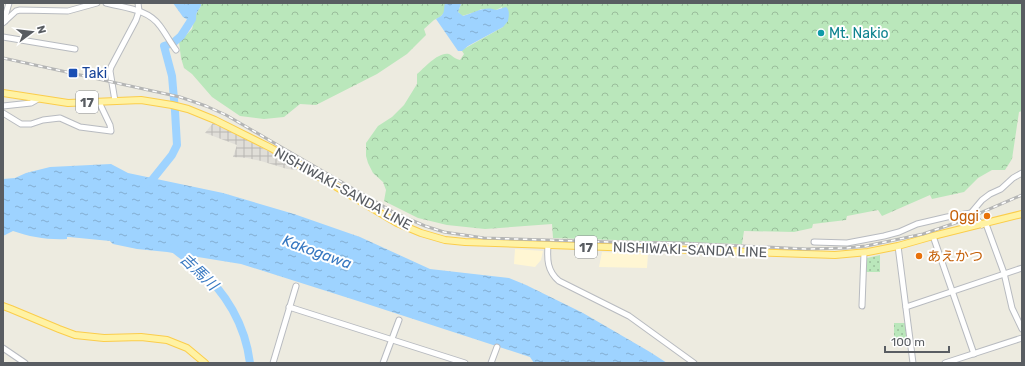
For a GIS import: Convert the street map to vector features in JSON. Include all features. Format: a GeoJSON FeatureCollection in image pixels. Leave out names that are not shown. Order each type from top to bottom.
{"type":"FeatureCollection","features":[{"type":"Feature","properties":{"kind":"main road","name":"NISHIWAKI-SANDA LINE"},"geometry":{"type":"LineString","coordinates":[[3,93],[68,103],[142,100],[175,105],[215,120],[262,144],[306,168],[397,222],[446,240],[465,242],[835,255],[864,253],[898,246],[1022,214]]}},
{"type":"Feature","properties":{"kind":"main road"},"geometry":{"type":"LineString","coordinates":[[3,306],[75,335],[104,338],[141,336],[167,340],[187,348],[205,363]]}},
{"type":"Feature","properties":{"kind":"street"},"geometry":{"type":"LineString","coordinates":[[4,22],[8,3]]}},
{"type":"Feature","properties":{"kind":"street"},"geometry":{"type":"LineString","coordinates":[[4,22],[16,11],[20,10],[68,11],[97,3]]}},
{"type":"Feature","properties":{"kind":"street"},"geometry":{"type":"LineString","coordinates":[[106,3],[146,14],[156,21],[176,50]]}},
{"type":"Feature","properties":{"kind":"street"},"geometry":{"type":"LineString","coordinates":[[116,101],[110,71],[136,20],[139,11],[138,3]]}},
{"type":"Feature","properties":{"kind":"street"},"geometry":{"type":"LineString","coordinates":[[3,37],[75,48]]}},
{"type":"Feature","properties":{"kind":"street"},"geometry":{"type":"LineString","coordinates":[[3,106],[31,103],[38,98]]}},
{"type":"Feature","properties":{"kind":"street"},"geometry":{"type":"LineString","coordinates":[[3,113],[21,124],[30,124],[43,120],[60,118],[80,127],[111,131],[110,125],[99,102]]}},
{"type":"Feature","properties":{"kind":"street"},"geometry":{"type":"LineString","coordinates":[[814,242],[847,243],[867,240],[899,232],[917,224],[971,213],[986,197],[1001,189],[1013,178],[1022,173]]}},
{"type":"Feature","properties":{"kind":"street"},"geometry":{"type":"LineString","coordinates":[[971,213],[984,224],[1004,273],[1012,308],[1022,329]]}},
{"type":"Feature","properties":{"kind":"street"},"geometry":{"type":"LineString","coordinates":[[933,236],[974,354]]}},
{"type":"Feature","properties":{"kind":"street"},"geometry":{"type":"LineString","coordinates":[[548,245],[549,268],[554,277],[559,281],[629,316],[694,363]]}},
{"type":"Feature","properties":{"kind":"street"},"geometry":{"type":"LineString","coordinates":[[898,246],[913,363]]}},
{"type":"Feature","properties":{"kind":"street"},"geometry":{"type":"LineString","coordinates":[[862,306],[864,253]]}},
{"type":"Feature","properties":{"kind":"street"},"geometry":{"type":"LineString","coordinates":[[906,307],[1022,268]]}},
{"type":"Feature","properties":{"kind":"street"},"geometry":{"type":"LineString","coordinates":[[272,363],[296,286]]}},
{"type":"Feature","properties":{"kind":"street"},"geometry":{"type":"LineString","coordinates":[[289,307],[466,363]]}},
{"type":"Feature","properties":{"kind":"street"},"geometry":{"type":"LineString","coordinates":[[383,363],[400,320]]}},
{"type":"Feature","properties":{"kind":"street"},"geometry":{"type":"LineString","coordinates":[[945,363],[1022,338]]}},
{"type":"Feature","properties":{"kind":"street"},"geometry":{"type":"LineString","coordinates":[[491,363],[497,347]]}},
{"type":"Feature","properties":{"kind":"street"},"geometry":{"type":"LineString","coordinates":[[3,348],[26,363]]}},
{"type":"Feature","properties":{"kind":"shaded area"},"geometry":{"type":"Polygon","coordinates":[[[213,123],[272,153],[299,169],[287,169],[261,161],[233,157],[237,145],[205,133],[213,123]]]}},
{"type":"Feature","properties":{"kind":"shaded area"},"geometry":{"type":"Polygon","coordinates":[[[515,249],[543,251],[541,260],[535,267],[514,264],[515,249]]]}},
{"type":"Feature","properties":{"kind":"shaded area"},"geometry":{"type":"Polygon","coordinates":[[[602,252],[648,254],[647,268],[599,267],[602,252]]]}},
{"type":"Feature","properties":{"kind":"green space"},"geometry":{"type":"Polygon","coordinates":[[[201,3],[445,3],[445,12],[424,29],[426,35],[407,54],[377,74],[316,105],[300,104],[284,117],[264,119],[240,116],[212,97],[192,74],[184,68],[179,42],[192,29],[201,3]]]}},
{"type":"Feature","properties":{"kind":"green space"},"geometry":{"type":"Polygon","coordinates":[[[1022,3],[1022,111],[1019,112],[1012,159],[1005,170],[992,170],[978,178],[964,192],[932,199],[930,195],[882,216],[878,210],[847,216],[846,220],[813,224],[812,228],[794,232],[744,231],[742,244],[553,238],[552,224],[485,229],[447,225],[418,218],[384,201],[386,190],[383,182],[373,173],[368,163],[366,156],[366,143],[378,126],[392,117],[404,105],[417,84],[417,74],[436,57],[449,54],[460,60],[464,54],[462,50],[503,27],[502,7],[496,10],[481,9],[462,16],[458,12],[461,4],[1022,3]]]}},
{"type":"Feature","properties":{"kind":"green space"},"geometry":{"type":"Polygon","coordinates":[[[880,255],[880,272],[865,272],[865,260],[867,258],[880,255]]]}},
{"type":"Feature","properties":{"kind":"green space"},"geometry":{"type":"Polygon","coordinates":[[[894,323],[905,323],[908,339],[894,340],[894,323]]]}},
{"type":"Feature","properties":{"kind":"water"},"geometry":{"type":"Polygon","coordinates":[[[173,3],[201,3],[193,23],[183,17],[173,3]]]}},
{"type":"Feature","properties":{"kind":"water"},"geometry":{"type":"Polygon","coordinates":[[[445,3],[463,3],[461,4],[458,12],[463,16],[488,8],[496,10],[506,7],[509,11],[508,21],[503,27],[468,46],[462,51],[458,51],[436,19],[443,14],[445,3]]]}},
{"type":"Feature","properties":{"kind":"water","name":"Kakogawa"},"geometry":{"type":"Polygon","coordinates":[[[111,164],[128,173],[223,193],[294,214],[360,237],[430,269],[509,278],[583,313],[667,363],[534,363],[530,357],[241,264],[167,252],[137,249],[113,244],[110,241],[69,237],[67,237],[67,239],[46,238],[26,235],[13,231],[3,236],[3,179],[15,178],[26,173],[50,167],[111,164]]]}},
{"type":"Feature","properties":{"kind":"waterway"},"geometry":{"type":"LineString","coordinates":[[173,43],[181,36],[192,19],[193,3]]}},
{"type":"Feature","properties":{"kind":"waterway"},"geometry":{"type":"LineString","coordinates":[[145,184],[152,180],[172,155],[177,145],[172,76],[164,46],[170,44]]}},
{"type":"Feature","properties":{"kind":"waterway","name":"吉馬川"},"geometry":{"type":"LineString","coordinates":[[173,248],[206,275],[224,297],[232,309],[244,334],[250,363]]}},
{"type":"Feature","properties":{"kind":"railway"},"geometry":{"type":"LineString","coordinates":[[3,58],[180,97],[206,106],[226,115],[395,213],[425,226],[444,232],[484,238],[682,243],[806,249],[846,248],[866,246],[923,234],[964,220],[1022,195]]}},
{"type":"Feature","properties":{"kind":"place","name":"Mt. Nakio"},"geometry":{"type":"Point","coordinates":[821,33]}},
{"type":"Feature","properties":{"kind":"place","name":"Taki"},"geometry":{"type":"Point","coordinates":[73,73]}},
{"type":"Feature","properties":{"kind":"place","name":"Oggi"},"geometry":{"type":"Point","coordinates":[987,216]}},
{"type":"Feature","properties":{"kind":"place","name":"あえかつ"},"geometry":{"type":"Point","coordinates":[919,256]}}]}
